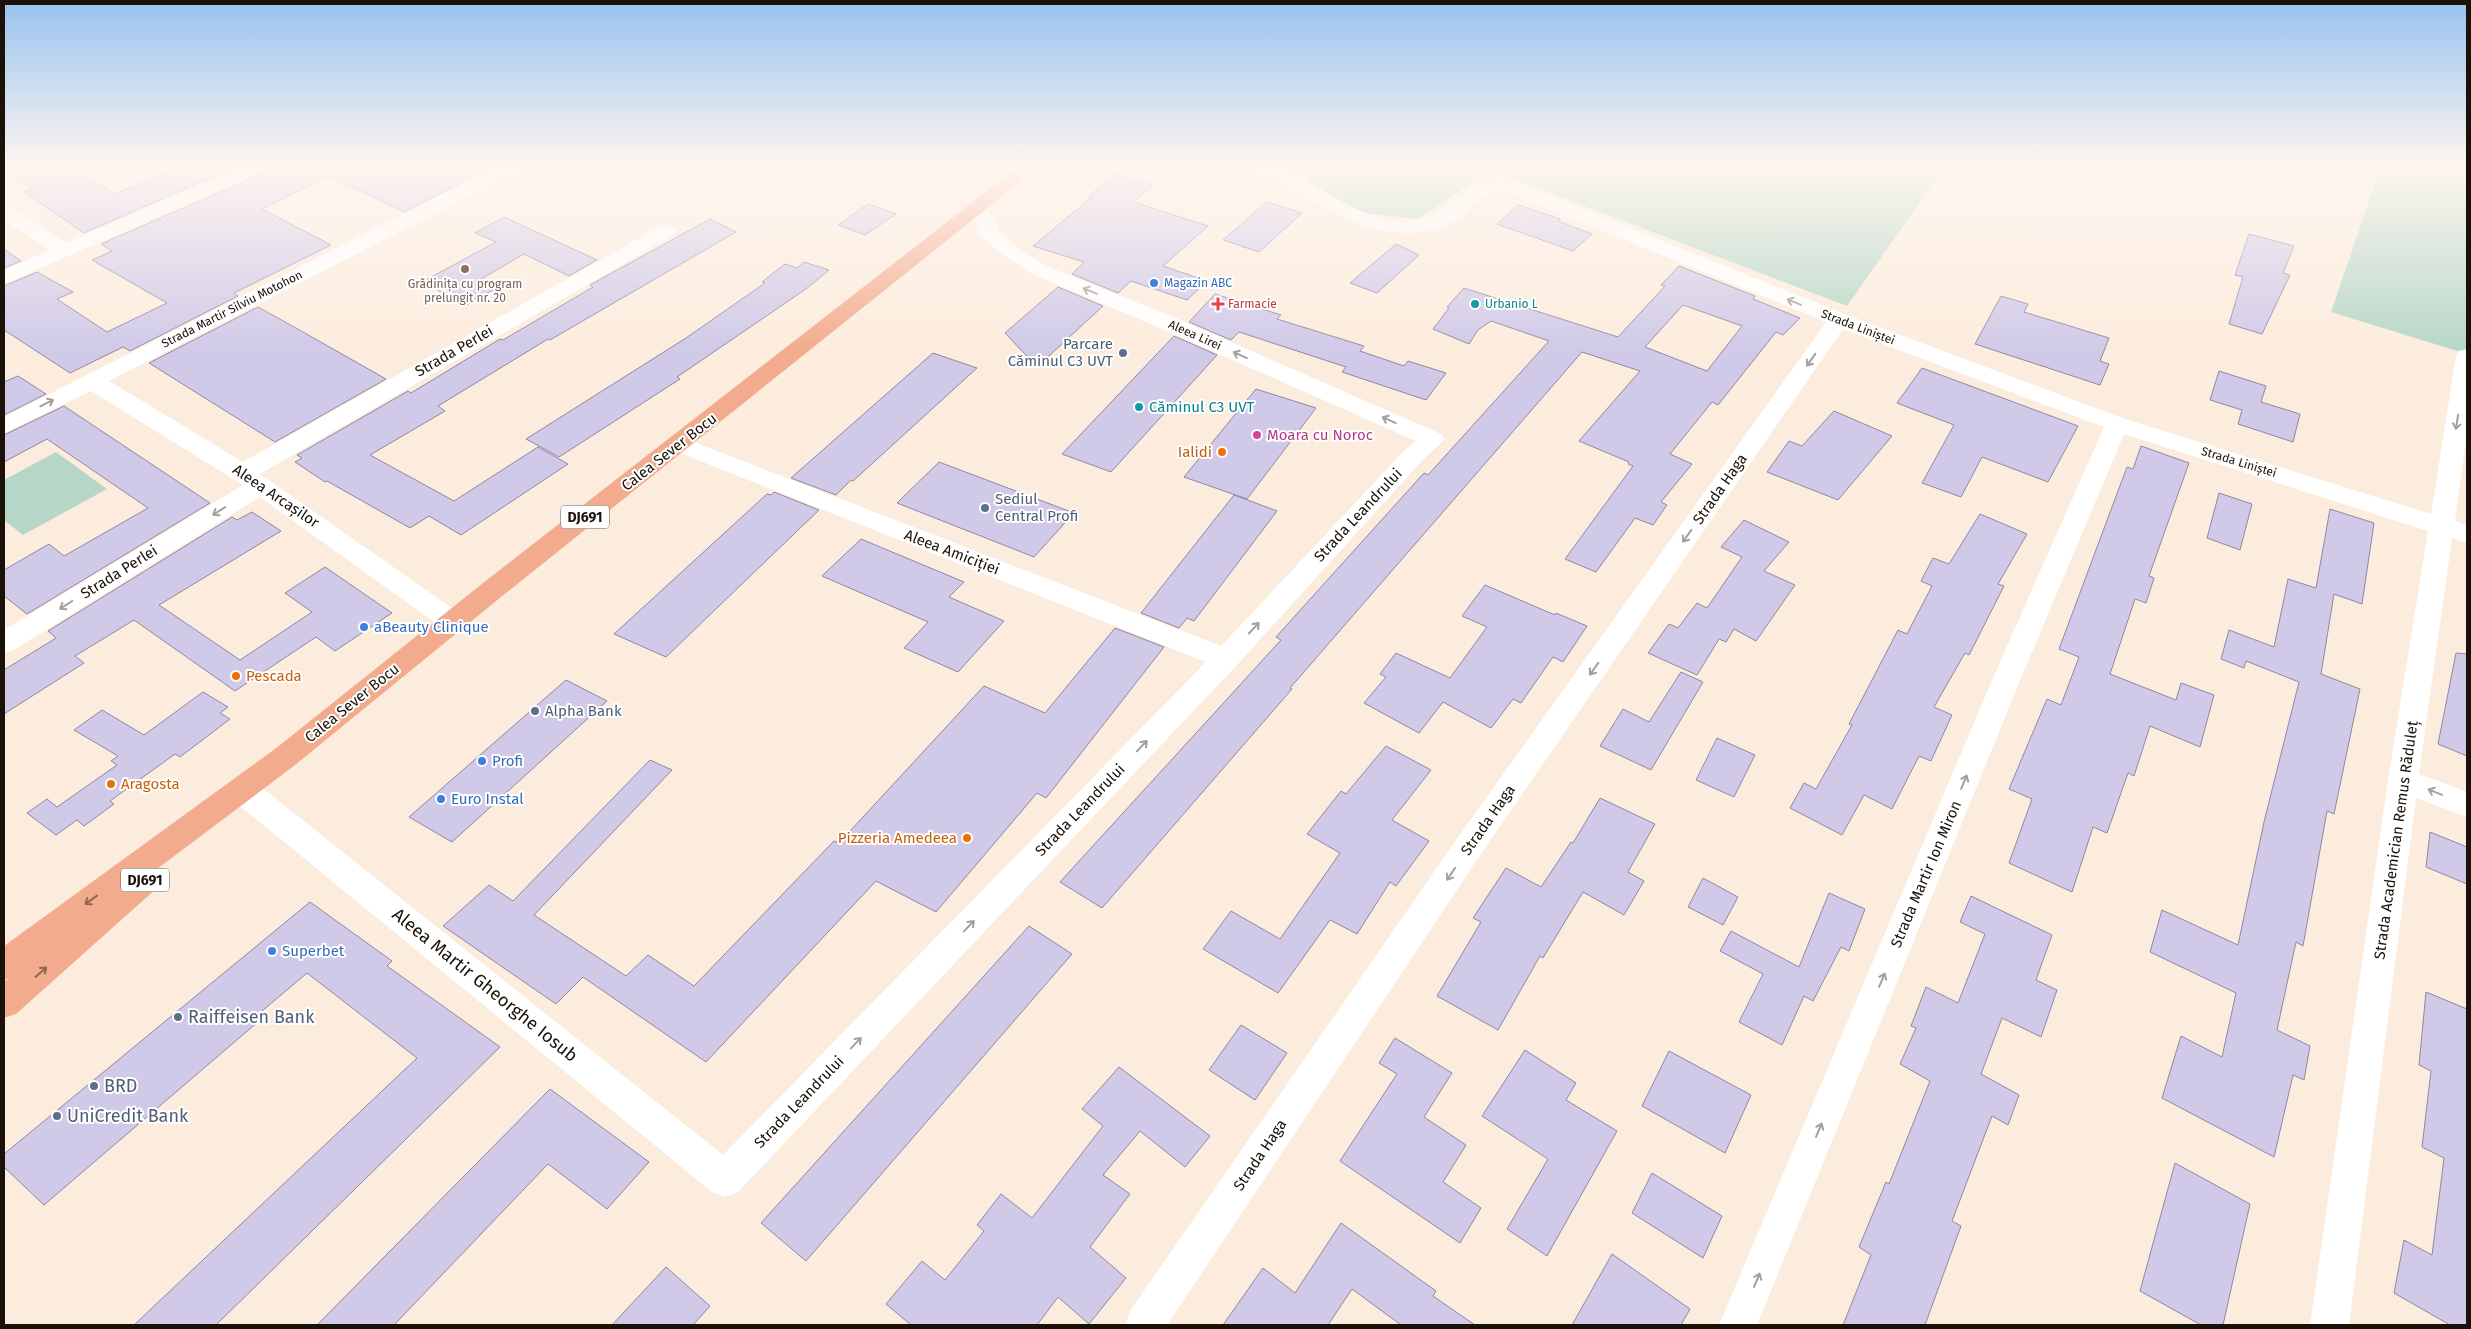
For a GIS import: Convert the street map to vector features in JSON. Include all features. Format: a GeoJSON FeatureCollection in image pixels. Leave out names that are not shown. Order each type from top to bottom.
{"type":"FeatureCollection","features":[{"type":"Feature","properties":{"kind":"main road","name":"Calea Sever Bocu"},"geometry":{"type":"LineString","coordinates":[[4,965],[285,757],[453,622],[953,228]]}},
{"type":"Feature","properties":{"kind":"main road","name":"Calea Sever Bocu"},"geometry":{"type":"LineString","coordinates":[[4,1003],[285,757]]}},
{"type":"Feature","properties":{"kind":"street"},"geometry":{"type":"LineString","coordinates":[[29,228],[65,251]]}},
{"type":"Feature","properties":{"kind":"street"},"geometry":{"type":"LineString","coordinates":[[4,278],[117,228]]}},
{"type":"Feature","properties":{"kind":"street","name":"Strada Martir Silviu Motohon"},"geometry":{"type":"LineString","coordinates":[[4,426],[391,228]]}},
{"type":"Feature","properties":{"kind":"street","name":"Aleea Lirei"},"geometry":{"type":"LineString","coordinates":[[987,228],[986,230],[1010,251],[1039,270],[1168,323],[1433,439]]}},
{"type":"Feature","properties":{"kind":"street","name":"Strada Liniștei"},"geometry":{"type":"LineString","coordinates":[[1613,228],[1839,320],[2117,424],[2454,529]]}},
{"type":"Feature","properties":{"kind":"street","name":"Strada Perlei"},"geometry":{"type":"LineString","coordinates":[[4,643],[252,479],[666,231]]}},
{"type":"Feature","properties":{"kind":"street","name":"Strada Haga"},"geometry":{"type":"LineString","coordinates":[[1144,1325],[1465,852],[1839,320]]}},
{"type":"Feature","properties":{"kind":"street","name":"Strada Academician Remus Răduleț"},"geometry":{"type":"LineString","coordinates":[[2330,1325],[2403,780],[2454,529],[2467,356]]}},
{"type":"Feature","properties":{"kind":"street","name":"Aleea Arcașilor"},"geometry":{"type":"LineString","coordinates":[[92,380],[252,479],[453,622]]}},
{"type":"Feature","properties":{"kind":"street","name":"Strada Martir Ion Miron"},"geometry":{"type":"LineString","coordinates":[[1738,1325],[2007,678],[2117,424]]}},
{"type":"Feature","properties":{"kind":"street","name":"Strada Leandrului"},"geometry":{"type":"LineString","coordinates":[[725,1179],[1226,659],[1411,458],[1433,439]]}},
{"type":"Feature","properties":{"kind":"street","name":"Aleea Amiciției"},"geometry":{"type":"LineString","coordinates":[[678,444],[1226,659]]}},
{"type":"Feature","properties":{"kind":"street"},"geometry":{"type":"LineString","coordinates":[[2403,780],[2467,805]]}},
{"type":"Feature","properties":{"kind":"street","name":"Aleea Martir Gheorghe Iosub"},"geometry":{"type":"LineString","coordinates":[[245,792],[725,1179]]}},
{"type":"Feature","properties":{"kind":"green space"},"geometry":{"type":"Polygon","coordinates":[[[1642,228],[1902,228],[1847,306],[1642,228]]]}},
{"type":"Feature","properties":{"kind":"green space"},"geometry":{"type":"Polygon","coordinates":[[[2360,228],[2467,228],[2467,354],[2331,312],[2360,228]]]}},
{"type":"Feature","properties":{"kind":"green space"},"geometry":{"type":"Polygon","coordinates":[[[56,452],[107,489],[23,535],[4,520],[4,480],[56,452]]]}},
{"type":"Feature","properties":{"kind":"building"},"geometry":{"type":"Polygon","coordinates":[[[77,228],[95,228],[84,233],[77,228]]]}},
{"type":"Feature","properties":{"kind":"building"},"geometry":{"type":"Polygon","coordinates":[[[138,228],[298,228],[331,245],[234,293],[238,296],[130,351],[123,347],[70,373],[4,330],[4,286],[37,272],[73,292],[57,299],[107,332],[167,303],[92,260],[112,251],[101,244],[138,228]]]}},
{"type":"Feature","properties":{"kind":"building"},"geometry":{"type":"Polygon","coordinates":[[[484,228],[528,228],[597,260],[569,276],[524,254],[476,282],[493,290],[466,305],[422,282],[496,242],[475,233],[484,228]]]}},
{"type":"Feature","properties":{"kind":"building"},"geometry":{"type":"Polygon","coordinates":[[[694,228],[728,228],[736,232],[550,340],[548,339],[438,406],[445,411],[370,455],[454,501],[538,447],[568,464],[461,535],[429,516],[410,528],[327,481],[325,482],[295,462],[302,458],[297,455],[408,391],[411,393],[500,339],[503,340],[593,287],[590,285],[694,228]]]}},
{"type":"Feature","properties":{"kind":"building"},"geometry":{"type":"Polygon","coordinates":[[[846,228],[875,228],[865,235],[846,228]]]}},
{"type":"Feature","properties":{"kind":"building"},"geometry":{"type":"Polygon","coordinates":[[[1055,228],[1206,228],[1163,266],[1207,281],[1187,300],[1131,281],[1118,293],[1072,274],[1084,262],[1033,246],[1055,228]]]}},
{"type":"Feature","properties":{"kind":"building"},"geometry":{"type":"Polygon","coordinates":[[[1237,228],[1285,228],[1259,252],[1223,240],[1237,228]]]}},
{"type":"Feature","properties":{"kind":"building"},"geometry":{"type":"Polygon","coordinates":[[[1508,228],[1576,228],[1592,234],[1573,251],[1508,228]]]}},
{"type":"Feature","properties":{"kind":"building"},"geometry":{"type":"Polygon","coordinates":[[[2249,234],[2294,246],[2283,273],[2290,275],[2262,334],[2229,324],[2243,277],[2235,275],[2249,234]]]}},
{"type":"Feature","properties":{"kind":"building"},"geometry":{"type":"Polygon","coordinates":[[[1396,244],[1419,255],[1377,293],[1350,283],[1396,244]]]}},
{"type":"Feature","properties":{"kind":"building"},"geometry":{"type":"Polygon","coordinates":[[[4,249],[21,261],[4,268],[4,249]]]}},
{"type":"Feature","properties":{"kind":"building"},"geometry":{"type":"Polygon","coordinates":[[[804,262],[829,270],[806,289],[677,377],[680,379],[559,457],[526,439],[686,338],[765,283],[762,282],[785,264],[797,268],[804,262]]]}},
{"type":"Feature","properties":{"kind":"building"},"geometry":{"type":"Polygon","coordinates":[[[1679,266],[1755,296],[1753,299],[1800,318],[1783,335],[1776,332],[1718,405],[1712,402],[1670,454],[1692,464],[1661,502],[1667,505],[1653,525],[1635,518],[1596,572],[1565,559],[1633,466],[1628,464],[1629,462],[1579,441],[1640,371],[1582,352],[1102,908],[1060,882],[1281,640],[1276,637],[1424,473],[1428,475],[1549,341],[1491,321],[1478,330],[1469,344],[1433,329],[1449,308],[1447,307],[1464,288],[1618,337],[1665,286],[1661,285],[1679,266]],[[1683,305],[1645,347],[1707,371],[1742,326],[1683,305]]]}},
{"type":"Feature","properties":{"kind":"building"},"geometry":{"type":"Polygon","coordinates":[[[1058,287],[1103,306],[1037,367],[1005,333],[1058,287]]]}},
{"type":"Feature","properties":{"kind":"building"},"geometry":{"type":"Polygon","coordinates":[[[1215,294],[1281,315],[1277,319],[1364,346],[1360,351],[1404,366],[1408,361],[1446,373],[1426,400],[1342,372],[1346,367],[1239,332],[1231,340],[1189,322],[1215,294]]]}},
{"type":"Feature","properties":{"kind":"building"},"geometry":{"type":"Polygon","coordinates":[[[2001,296],[2028,304],[2024,312],[2109,338],[2100,361],[2109,364],[2100,385],[1975,344],[2001,296]]]}},
{"type":"Feature","properties":{"kind":"building"},"geometry":{"type":"Polygon","coordinates":[[[258,307],[386,379],[275,442],[149,363],[258,307]]]}},
{"type":"Feature","properties":{"kind":"building","name":"Căminul C3 UVT"},"geometry":{"type":"Polygon","coordinates":[[[1174,336],[1217,355],[1111,472],[1062,454],[1174,336]]]}},
{"type":"Feature","properties":{"kind":"building"},"geometry":{"type":"Polygon","coordinates":[[[933,353],[977,368],[836,495],[791,478],[933,353]]]}},
{"type":"Feature","properties":{"kind":"building"},"geometry":{"type":"Polygon","coordinates":[[[1922,368],[2078,426],[2048,482],[1982,457],[1961,497],[1922,483],[1954,425],[1897,403],[1922,368]]]}},
{"type":"Feature","properties":{"kind":"building"},"geometry":{"type":"Polygon","coordinates":[[[2219,371],[2266,386],[2261,402],[2300,414],[2293,442],[2238,424],[2242,410],[2210,400],[2219,371]]]}},
{"type":"Feature","properties":{"kind":"building"},"geometry":{"type":"Polygon","coordinates":[[[18,376],[46,394],[4,415],[4,382],[18,376]]]}},
{"type":"Feature","properties":{"kind":"building","name":"Moara cu Noroc"},"geometry":{"type":"Polygon","coordinates":[[[1256,389],[1316,408],[1247,499],[1184,477],[1256,389]]]}},
{"type":"Feature","properties":{"kind":"building"},"geometry":{"type":"Polygon","coordinates":[[[64,406],[210,503],[27,614],[4,596],[4,570],[49,544],[64,556],[148,508],[47,439],[4,462],[4,435],[64,406]]]}},
{"type":"Feature","properties":{"kind":"building"},"geometry":{"type":"Polygon","coordinates":[[[1834,411],[1892,436],[1838,500],[1767,472],[1789,441],[1802,446],[1834,411]]]}},
{"type":"Feature","properties":{"kind":"building"},"geometry":{"type":"Polygon","coordinates":[[[2141,446],[2189,463],[2149,576],[2154,578],[2146,603],[2135,599],[2110,674],[2176,700],[2181,683],[2214,695],[2200,747],[2150,726],[2134,776],[2128,773],[2107,833],[2093,827],[2072,892],[2009,863],[2032,799],[2009,789],[2047,699],[2061,705],[2079,657],[2059,649],[2127,467],[2133,469],[2141,446]]]}},
{"type":"Feature","properties":{"kind":"building","name":"Sediul Central Profi"},"geometry":{"type":"Polygon","coordinates":[[[939,462],[1074,513],[1034,557],[897,503],[939,462]]]}},
{"type":"Feature","properties":{"kind":"building"},"geometry":{"type":"Polygon","coordinates":[[[774,492],[819,510],[666,657],[614,634],[767,494],[771,495],[774,492]]]}},
{"type":"Feature","properties":{"kind":"building"},"geometry":{"type":"Polygon","coordinates":[[[2219,493],[2252,504],[2240,550],[2207,538],[2219,493]]]}},
{"type":"Feature","properties":{"kind":"building"},"geometry":{"type":"Polygon","coordinates":[[[1234,495],[1277,511],[1194,621],[1187,618],[1179,628],[1141,613],[1234,495]]]}},
{"type":"Feature","properties":{"kind":"building"},"geometry":{"type":"Polygon","coordinates":[[[2330,509],[2374,523],[2362,604],[2334,594],[2321,674],[2360,689],[2334,814],[2327,811],[2303,946],[2296,942],[2277,1030],[2310,1046],[2304,1080],[2293,1075],[2274,1157],[2162,1098],[2181,1036],[2222,1057],[2236,993],[2150,952],[2162,910],[2238,945],[2264,822],[2299,682],[2246,661],[2244,668],[2221,659],[2229,630],[2274,647],[2288,579],[2316,588],[2330,509]]]}},
{"type":"Feature","properties":{"kind":"building"},"geometry":{"type":"Polygon","coordinates":[[[252,512],[281,531],[159,605],[240,660],[312,612],[285,593],[325,567],[392,613],[335,651],[316,637],[235,691],[134,620],[75,656],[84,663],[4,714],[4,670],[56,638],[48,631],[232,517],[237,520],[252,512]]]}},
{"type":"Feature","properties":{"kind":"building"},"geometry":{"type":"Polygon","coordinates":[[[1980,514],[2027,534],[1998,584],[2004,586],[1969,655],[1965,653],[1934,707],[1952,715],[1931,761],[1919,756],[1892,809],[1864,795],[1842,835],[1790,808],[1804,783],[1816,789],[1852,725],[1849,724],[1898,630],[1907,634],[1932,586],[1921,581],[1933,558],[1949,564],[1980,514]]]}},
{"type":"Feature","properties":{"kind":"building"},"geometry":{"type":"Polygon","coordinates":[[[1744,520],[1789,542],[1764,571],[1795,585],[1756,641],[1734,629],[1726,642],[1719,639],[1697,675],[1648,653],[1669,624],[1678,628],[1697,603],[1707,608],[1742,557],[1721,547],[1744,520]]]}},
{"type":"Feature","properties":{"kind":"building"},"geometry":{"type":"Polygon","coordinates":[[[861,539],[964,582],[949,597],[1004,621],[958,672],[904,648],[928,622],[822,576],[861,539]]]}},
{"type":"Feature","properties":{"kind":"building"},"geometry":{"type":"Polygon","coordinates":[[[1485,585],[1555,615],[1556,613],[1587,626],[1563,662],[1553,657],[1521,703],[1513,699],[1491,728],[1443,702],[1419,733],[1364,703],[1386,677],[1380,674],[1396,653],[1450,678],[1487,627],[1462,616],[1485,585]]]}},
{"type":"Feature","properties":{"kind":"building"},"geometry":{"type":"Polygon","coordinates":[[[1115,628],[1164,647],[1046,798],[1037,793],[936,912],[876,881],[706,1062],[583,977],[556,1004],[443,926],[489,885],[513,901],[650,760],[672,770],[534,915],[626,976],[648,955],[694,986],[834,841],[839,843],[984,686],[1045,713],[1115,628]]]}},
{"type":"Feature","properties":{"kind":"building"},"geometry":{"type":"Polygon","coordinates":[[[2456,653],[2467,654],[2467,756],[2438,744],[2456,653]]]}},
{"type":"Feature","properties":{"kind":"building"},"geometry":{"type":"Polygon","coordinates":[[[1681,672],[1703,682],[1651,770],[1600,746],[1623,709],[1649,722],[1681,672]]]}},
{"type":"Feature","properties":{"kind":"building"},"geometry":{"type":"Polygon","coordinates":[[[566,680],[607,701],[452,842],[409,817],[566,680]]]}},
{"type":"Feature","properties":{"kind":"building"},"geometry":{"type":"Polygon","coordinates":[[[203,692],[228,707],[220,713],[230,719],[180,757],[175,754],[110,801],[114,804],[84,826],[77,820],[56,835],[27,813],[47,799],[57,807],[117,765],[111,761],[118,756],[74,730],[102,710],[144,735],[203,692]]]}},
{"type":"Feature","properties":{"kind":"building"},"geometry":{"type":"Polygon","coordinates":[[[1717,738],[1755,755],[1734,797],[1696,780],[1717,738]]]}},
{"type":"Feature","properties":{"kind":"building"},"geometry":{"type":"Polygon","coordinates":[[[1386,746],[1431,770],[1392,820],[1429,841],[1396,886],[1390,882],[1357,934],[1330,920],[1278,993],[1203,949],[1231,911],[1280,939],[1340,853],[1307,834],[1341,791],[1346,794],[1386,746]]]}},
{"type":"Feature","properties":{"kind":"building"},"geometry":{"type":"Polygon","coordinates":[[[1600,798],[1655,824],[1628,872],[1644,881],[1624,915],[1583,892],[1543,958],[1540,956],[1498,1030],[1437,996],[1481,922],[1473,918],[1506,868],[1541,887],[1571,842],[1573,843],[1600,798]]]}},
{"type":"Feature","properties":{"kind":"building"},"geometry":{"type":"Polygon","coordinates":[[[2430,832],[2467,847],[2467,884],[2426,867],[2430,832]]]}},
{"type":"Feature","properties":{"kind":"building"},"geometry":{"type":"Polygon","coordinates":[[[1703,878],[1738,897],[1723,925],[1688,907],[1703,878]]]}},
{"type":"Feature","properties":{"kind":"building"},"geometry":{"type":"Polygon","coordinates":[[[1829,893],[1865,909],[1849,951],[1841,947],[1813,1001],[1804,996],[1782,1045],[1739,1022],[1763,974],[1720,951],[1731,931],[1799,967],[1829,893]]]}},
{"type":"Feature","properties":{"kind":"building"},"geometry":{"type":"Polygon","coordinates":[[[1971,896],[2052,935],[2036,980],[2057,990],[2041,1037],[2002,1018],[1981,1074],[2019,1095],[2008,1125],[1992,1116],[1952,1221],[1961,1226],[1925,1325],[1843,1325],[1871,1255],[1859,1247],[1886,1182],[1889,1184],[1930,1081],[1900,1064],[1916,1028],[1911,1026],[1926,987],[1958,1003],[1985,934],[1960,922],[1971,896]]]}},
{"type":"Feature","properties":{"kind":"building"},"geometry":{"type":"Polygon","coordinates":[[[310,902],[392,961],[387,966],[500,1047],[216,1325],[134,1325],[417,1058],[307,973],[262,1011],[266,1015],[44,1205],[4,1167],[4,1154],[310,902]]]}},
{"type":"Feature","properties":{"kind":"building"},"geometry":{"type":"Polygon","coordinates":[[[1029,926],[1072,954],[806,1261],[761,1223],[1029,926]]]}},
{"type":"Feature","properties":{"kind":"building"},"geometry":{"type":"Polygon","coordinates":[[[2426,992],[2467,1009],[2467,1325],[2450,1325],[2394,1293],[2404,1240],[2432,1255],[2444,1158],[2422,1147],[2431,1071],[2419,1065],[2426,992]]]}},
{"type":"Feature","properties":{"kind":"building"},"geometry":{"type":"Polygon","coordinates":[[[1241,1025],[1287,1053],[1255,1100],[1209,1070],[1241,1025]]]}},
{"type":"Feature","properties":{"kind":"building"},"geometry":{"type":"Polygon","coordinates":[[[1395,1038],[1452,1073],[1424,1117],[1466,1145],[1443,1182],[1481,1208],[1460,1243],[1340,1161],[1397,1074],[1379,1063],[1395,1038]]]}},
{"type":"Feature","properties":{"kind":"building"},"geometry":{"type":"Polygon","coordinates":[[[1525,1050],[1576,1083],[1566,1100],[1617,1131],[1547,1256],[1507,1229],[1548,1159],[1482,1116],[1525,1050]]]}},
{"type":"Feature","properties":{"kind":"building"},"geometry":{"type":"Polygon","coordinates":[[[1669,1051],[1751,1095],[1725,1153],[1642,1106],[1669,1051]]]}},
{"type":"Feature","properties":{"kind":"building"},"geometry":{"type":"Polygon","coordinates":[[[1119,1067],[1210,1136],[1185,1167],[1140,1131],[1103,1175],[1130,1194],[1090,1247],[1126,1278],[1089,1324],[1058,1297],[1037,1325],[911,1325],[886,1304],[922,1261],[945,1280],[984,1231],[977,1225],[1001,1194],[1032,1218],[1103,1126],[1082,1109],[1119,1067]]]}},
{"type":"Feature","properties":{"kind":"building"},"geometry":{"type":"Polygon","coordinates":[[[550,1089],[649,1162],[607,1209],[548,1164],[394,1325],[317,1325],[550,1089]]]}},
{"type":"Feature","properties":{"kind":"building"},"geometry":{"type":"Polygon","coordinates":[[[2175,1163],[2250,1204],[2223,1325],[2201,1325],[2140,1291],[2175,1163]]]}},
{"type":"Feature","properties":{"kind":"building"},"geometry":{"type":"Polygon","coordinates":[[[1652,1173],[1722,1216],[1703,1258],[1632,1213],[1652,1173]]]}},
{"type":"Feature","properties":{"kind":"building"},"geometry":{"type":"Polygon","coordinates":[[[1341,1223],[1436,1291],[1433,1296],[1475,1325],[1401,1325],[1352,1289],[1328,1325],[1223,1325],[1263,1268],[1295,1293],[1341,1223]]]}},
{"type":"Feature","properties":{"kind":"building"},"geometry":{"type":"Polygon","coordinates":[[[1612,1254],[1690,1309],[1681,1325],[1572,1325],[1612,1254]]]}},
{"type":"Feature","properties":{"kind":"building"},"geometry":{"type":"Polygon","coordinates":[[[666,1267],[710,1306],[693,1325],[612,1325],[666,1267]]]}},
{"type":"Feature","properties":{"kind":"place","name":"Grădinița cu program prelungit nr. 20"},"geometry":{"type":"Point","coordinates":[465,269]}},
{"type":"Feature","properties":{"kind":"place","name":"Magazin ABC"},"geometry":{"type":"Point","coordinates":[1154,283]}},
{"type":"Feature","properties":{"kind":"place","name":"Farmacie"},"geometry":{"type":"Point","coordinates":[1218,304]}},
{"type":"Feature","properties":{"kind":"place","name":"Urbanio L"},"geometry":{"type":"Point","coordinates":[1475,304]}},
{"type":"Feature","properties":{"kind":"place","name":"Parcare Căminul C3 UVT"},"geometry":{"type":"Point","coordinates":[1123,353]}},
{"type":"Feature","properties":{"kind":"place","name":"Căminul C3 UVT"},"geometry":{"type":"Point","coordinates":[1139,407]}},
{"type":"Feature","properties":{"kind":"place","name":"Moara cu Noroc"},"geometry":{"type":"Point","coordinates":[1257,435]}},
{"type":"Feature","properties":{"kind":"place","name":"Ialidi"},"geometry":{"type":"Point","coordinates":[1222,452]}},
{"type":"Feature","properties":{"kind":"place","name":"Sediul Central Profi"},"geometry":{"type":"Point","coordinates":[985,508]}},
{"type":"Feature","properties":{"kind":"place","name":"aBeauty Clinique"},"geometry":{"type":"Point","coordinates":[364,627]}},
{"type":"Feature","properties":{"kind":"place","name":"Pescada"},"geometry":{"type":"Point","coordinates":[236,676]}},
{"type":"Feature","properties":{"kind":"place","name":"Alpha Bank"},"geometry":{"type":"Point","coordinates":[535,711]}},
{"type":"Feature","properties":{"kind":"place","name":"Profi"},"geometry":{"type":"Point","coordinates":[482,761]}},
{"type":"Feature","properties":{"kind":"place","name":"Aragosta"},"geometry":{"type":"Point","coordinates":[111,784]}},
{"type":"Feature","properties":{"kind":"place","name":"Euro Instal"},"geometry":{"type":"Point","coordinates":[441,799]}},
{"type":"Feature","properties":{"kind":"place","name":"Pizzeria Amedeea"},"geometry":{"type":"Point","coordinates":[967,838]}},
{"type":"Feature","properties":{"kind":"place","name":"Superbet"},"geometry":{"type":"Point","coordinates":[272,951]}},
{"type":"Feature","properties":{"kind":"place","name":"Raiffeisen Bank"},"geometry":{"type":"Point","coordinates":[178,1017]}},
{"type":"Feature","properties":{"kind":"place","name":"BRD"},"geometry":{"type":"Point","coordinates":[94,1086]}},
{"type":"Feature","properties":{"kind":"place","name":"UniCredit Bank"},"geometry":{"type":"Point","coordinates":[57,1116]}}]}
